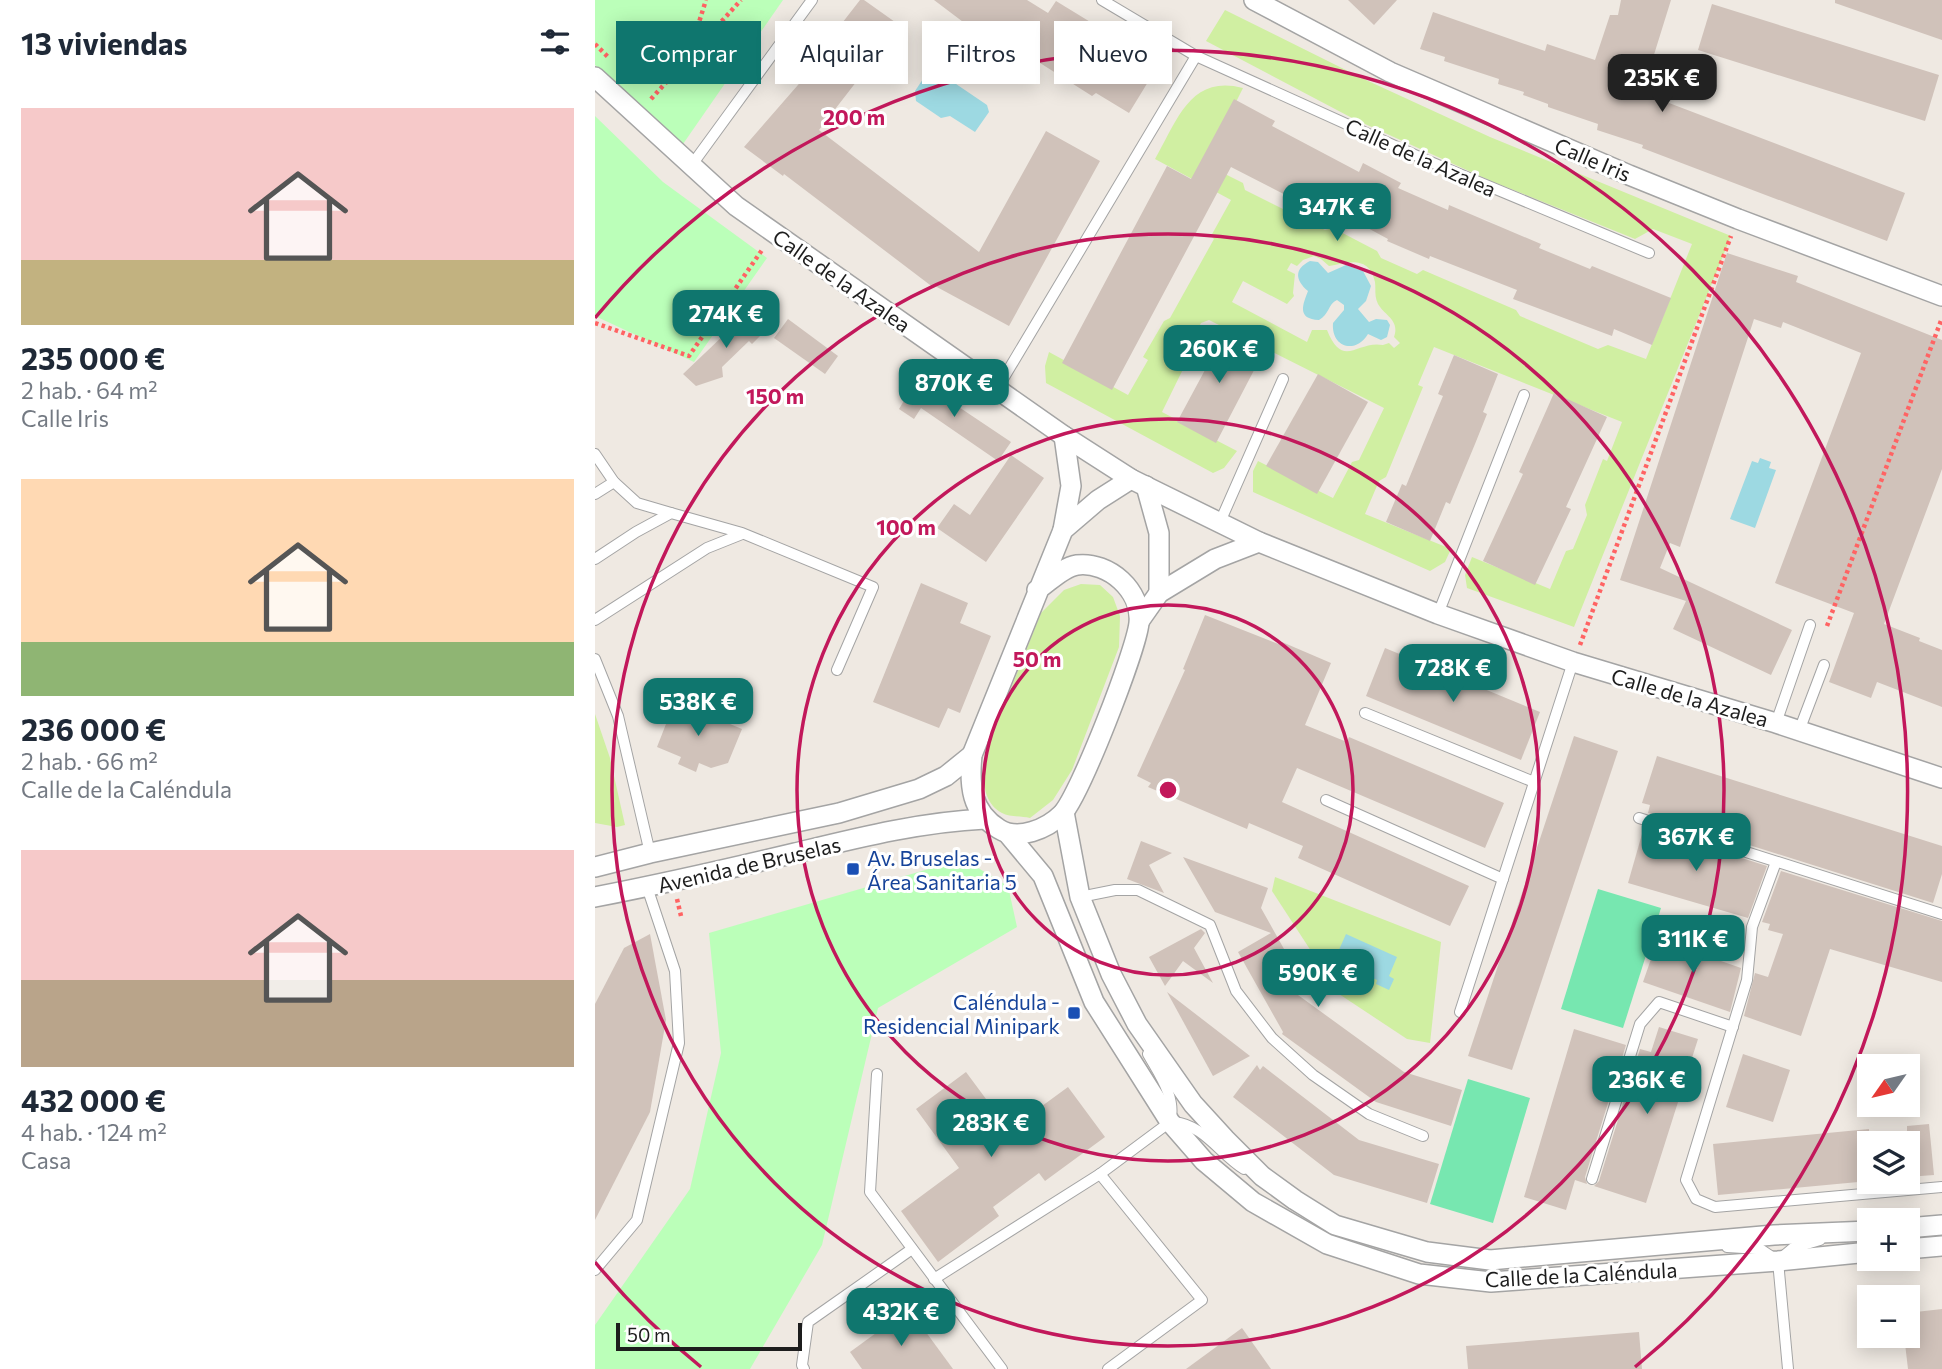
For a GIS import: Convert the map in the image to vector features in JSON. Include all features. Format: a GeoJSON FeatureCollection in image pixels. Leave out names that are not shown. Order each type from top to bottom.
{"type":"FeatureCollection","features":[{"type":"Feature","properties":{"kind":"street","name":"Calle Iris"},"geometry":{"type":"LineString","coordinates":[[1254,0],[1389,72],[1738,219],[1942,296]]}},
{"type":"Feature","properties":{"kind":"street","name":"Calle de la Azalea"},"geometry":{"type":"LineString","coordinates":[[595,77],[736,206],[1064,436],[1138,482],[1259,542],[1438,614],[1573,662],[1776,723],[1942,778]]}},
{"type":"Feature","properties":{"kind":"street"},"geometry":{"type":"LineString","coordinates":[[985,819],[974,801],[970,780],[972,755],[1063,530],[1071,486],[1064,436]]}},
{"type":"Feature","properties":{"kind":"street"},"geometry":{"type":"LineString","coordinates":[[1063,530],[1098,500],[1138,482],[1159,533],[1159,593]]}},
{"type":"Feature","properties":{"kind":"street"},"geometry":{"type":"LineString","coordinates":[[1139,620],[1159,593],[1215,559],[1259,542]]}},
{"type":"Feature","properties":{"kind":"street"},"geometry":{"type":"LineString","coordinates":[[1008,834],[1032,832],[1050,824],[1064,812],[1078,787],[1134,649],[1139,620],[1135,600],[1110,570],[1076,565],[1064,570],[1037,590]]}},
{"type":"Feature","properties":{"kind":"street","name":"Avenida de Bruselas"},"geometry":{"type":"LineString","coordinates":[[595,867],[839,813],[919,789],[946,776],[972,755]]}},
{"type":"Feature","properties":{"kind":"street","name":"Calle de la Caléndula"},"geometry":{"type":"LineString","coordinates":[[1064,812],[1080,897],[1111,974],[1137,1024],[1193,1104],[1262,1176],[1335,1225],[1427,1252],[1490,1260],[1774,1235],[1857,1232]]}},
{"type":"Feature","properties":{"kind":"street","name":"Avenida de Bruselas"},"geometry":{"type":"LineString","coordinates":[[595,897],[928,824],[985,819]]}},
{"type":"Feature","properties":{"kind":"street","name":"Calle de la Caléndula"},"geometry":{"type":"LineString","coordinates":[[985,819],[1008,834],[1043,876],[1094,1002],[1170,1122],[1204,1161],[1253,1202],[1327,1244],[1419,1274],[1491,1282],[1857,1253]]}},
{"type":"Feature","properties":{"kind":"street"},"geometry":{"type":"LineString","coordinates":[[1920,1227],[1942,1225]]}},
{"type":"Feature","properties":{"kind":"street"},"geometry":{"type":"LineString","coordinates":[[1920,1248],[1942,1246]]}},
{"type":"Feature","properties":{"kind":"lane"},"geometry":{"type":"LineString","coordinates":[[691,166],[812,0]]}},
{"type":"Feature","properties":{"kind":"lane","name":"Calle de la Azalea"},"geometry":{"type":"LineString","coordinates":[[1102,0],[1196,56],[1426,160],[1649,253]]}},
{"type":"Feature","properties":{"kind":"lane"},"geometry":{"type":"LineString","coordinates":[[997,389],[1196,56]]}},
{"type":"Feature","properties":{"kind":"lane"},"geometry":{"type":"LineString","coordinates":[[1220,522],[1283,379]]}},
{"type":"Feature","properties":{"kind":"lane"},"geometry":{"type":"LineString","coordinates":[[1438,614],[1524,396]]}},
{"type":"Feature","properties":{"kind":"lane"},"geometry":{"type":"LineString","coordinates":[[595,454],[614,482],[637,503],[742,534],[873,587],[837,670]]}},
{"type":"Feature","properties":{"kind":"lane"},"geometry":{"type":"LineString","coordinates":[[595,494],[614,482]]}},
{"type":"Feature","properties":{"kind":"lane"},"geometry":{"type":"LineString","coordinates":[[595,559],[636,531],[671,513]]}},
{"type":"Feature","properties":{"kind":"lane"},"geometry":{"type":"LineString","coordinates":[[595,620],[707,548],[742,534]]}},
{"type":"Feature","properties":{"kind":"lane"},"geometry":{"type":"LineString","coordinates":[[1776,723],[1810,625]]}},
{"type":"Feature","properties":{"kind":"lane"},"geometry":{"type":"LineString","coordinates":[[595,659],[618,716],[650,853]]}},
{"type":"Feature","properties":{"kind":"lane"},"geometry":{"type":"LineString","coordinates":[[1460,1012],[1573,662]]}},
{"type":"Feature","properties":{"kind":"lane"},"geometry":{"type":"LineString","coordinates":[[1799,731],[1824,664]]}},
{"type":"Feature","properties":{"kind":"lane"},"geometry":{"type":"LineString","coordinates":[[1365,713],[1534,782]]}},
{"type":"Feature","properties":{"kind":"lane"},"geometry":{"type":"LineString","coordinates":[[1326,800],[1503,879]]}},
{"type":"Feature","properties":{"kind":"lane"},"geometry":{"type":"LineString","coordinates":[[1639,818],[1941,912]]}},
{"type":"Feature","properties":{"kind":"lane"},"geometry":{"type":"LineString","coordinates":[[1776,862],[1752,927],[1747,980],[1686,1180],[1696,1199],[1715,1207],[1942,1187]]}},
{"type":"Feature","properties":{"kind":"lane"},"geometry":{"type":"LineString","coordinates":[[595,1270],[637,1220],[679,1043],[675,971],[647,887]]}},
{"type":"Feature","properties":{"kind":"lane"},"geometry":{"type":"LineString","coordinates":[[1080,897],[1115,890],[1138,890],[1210,925],[1236,991],[1272,1038],[1313,1075],[1369,1114],[1423,1136]]}},
{"type":"Feature","properties":{"kind":"lane"},"geometry":{"type":"LineString","coordinates":[[934,1279],[1100,1174],[1170,1122],[1173,1112],[1170,1098],[1111,974]]}},
{"type":"Feature","properties":{"kind":"lane"},"geometry":{"type":"LineString","coordinates":[[1592,1178],[1640,1024],[1659,1003],[1733,1027]]}},
{"type":"Feature","properties":{"kind":"lane"},"geometry":{"type":"LineString","coordinates":[[877,1074],[870,1192],[1002,1369]]}},
{"type":"Feature","properties":{"kind":"lane"},"geometry":{"type":"LineString","coordinates":[[1170,1122],[1185,1124],[1199,1131],[1230,1160],[1262,1176]]}},
{"type":"Feature","properties":{"kind":"lane"},"geometry":{"type":"LineString","coordinates":[[1100,1174],[1202,1300],[1108,1369]]}},
{"type":"Feature","properties":{"kind":"lane"},"geometry":{"type":"LineString","coordinates":[[1778,1261],[1793,1248],[1840,1234]]}},
{"type":"Feature","properties":{"kind":"lane"},"geometry":{"type":"LineString","coordinates":[[1668,1244],[1761,1249],[1778,1261],[1789,1369]]}},
{"type":"Feature","properties":{"kind":"lane"},"geometry":{"type":"LineString","coordinates":[[804,1369],[802,1365],[808,1322],[912,1249]]}},
{"type":"Feature","properties":{"kind":"path"},"geometry":{"type":"LineString","coordinates":[[699,21],[706,0]]}},
{"type":"Feature","properties":{"kind":"path"},"geometry":{"type":"LineString","coordinates":[[722,21],[741,0]]}},
{"type":"Feature","properties":{"kind":"path"},"geometry":{"type":"LineString","coordinates":[[636,115],[664,84]]}},
{"type":"Feature","properties":{"kind":"path"},"geometry":{"type":"LineString","coordinates":[[1573,662],[1738,219]]}},
{"type":"Feature","properties":{"kind":"path"},"geometry":{"type":"LineString","coordinates":[[595,323],[689,356],[774,232]]}},
{"type":"Feature","properties":{"kind":"path"},"geometry":{"type":"LineString","coordinates":[[1823,638],[1942,318]]}},
{"type":"Feature","properties":{"kind":"green space"},"geometry":{"type":"Polygon","coordinates":[[[595,0],[783,0],[761,32],[761,21],[616,21],[616,84],[595,65],[595,0]]]}},
{"type":"Feature","properties":{"kind":"green space"},"geometry":{"type":"Polygon","coordinates":[[[1225,10],[1366,80],[1490,137],[1731,236],[1574,627],[1467,588],[1465,575],[1472,557],[1550,589],[1566,551],[1573,549],[1587,515],[1585,505],[1603,459],[1607,461],[1622,422],[1434,347],[1418,385],[1423,387],[1386,477],[1379,481],[1365,514],[1451,549],[1445,562],[1430,571],[1253,492],[1253,471],[1258,461],[1333,498],[1352,462],[1359,460],[1384,408],[1209,320],[1201,323],[1185,354],[1189,357],[1162,412],[1237,451],[1224,468],[1213,473],[1046,383],[1045,366],[1049,352],[1128,395],[1148,360],[1143,357],[1164,321],[1170,318],[1214,239],[1211,236],[1231,200],[1155,159],[1187,104],[1210,88],[1225,85],[1243,88],[1205,164],[1243,183],[1245,190],[1325,230],[1333,228],[1377,251],[1381,258],[1417,274],[1423,270],[1598,349],[1608,345],[1646,359],[1692,244],[1653,229],[1635,239],[1491,181],[1354,119],[1206,41],[1225,10]],[[1314,256],[1303,260],[1297,266],[1291,263],[1287,270],[1295,274],[1294,296],[1287,304],[1243,281],[1232,302],[1307,342],[1312,330],[1327,330],[1339,349],[1345,351],[1389,343],[1394,348],[1400,343],[1394,337],[1393,322],[1378,304],[1375,282],[1368,267],[1356,262],[1329,266],[1314,256]]]}},
{"type":"Feature","properties":{"kind":"green space"},"geometry":{"type":"Polygon","coordinates":[[[616,84],[725,84],[683,144],[616,84]]]}},
{"type":"Feature","properties":{"kind":"green space"},"geometry":{"type":"Polygon","coordinates":[[[595,116],[663,182],[767,258],[694,362],[595,316],[595,116]]]}},
{"type":"Feature","properties":{"kind":"green space"},"geometry":{"type":"Polygon","coordinates":[[[1081,584],[1100,585],[1113,597],[1120,616],[1119,647],[1072,770],[1053,800],[1030,818],[1005,814],[995,808],[986,793],[986,751],[1041,613],[1064,590],[1081,584]]]}},
{"type":"Feature","properties":{"kind":"green space"},"geometry":{"type":"Polygon","coordinates":[[[595,714],[610,758],[625,825],[617,827],[595,823],[595,714]]]}},
{"type":"Feature","properties":{"kind":"green space"},"geometry":{"type":"Polygon","coordinates":[[[963,859],[1008,886],[1017,927],[878,1008],[822,1245],[750,1369],[595,1369],[595,1325],[690,1189],[721,1053],[709,933],[963,859]]]}},
{"type":"Feature","properties":{"kind":"green space"},"geometry":{"type":"Polygon","coordinates":[[[1275,877],[1441,942],[1430,1043],[1407,1039],[1339,994],[1272,891],[1275,877]]]}},
{"type":"Feature","properties":{"kind":"green space"},"geometry":{"type":"Polygon","coordinates":[[[1598,889],[1661,908],[1623,1028],[1561,1009],[1598,889]]]}},
{"type":"Feature","properties":{"kind":"green space"},"geometry":{"type":"Polygon","coordinates":[[[1468,1079],[1530,1098],[1493,1223],[1430,1204],[1468,1079]]]}},
{"type":"Feature","properties":{"kind":"water"},"geometry":{"type":"Polygon","coordinates":[[[922,80],[922,84],[956,84],[987,105],[989,112],[975,132],[950,116],[941,118],[916,101],[915,91],[922,80]]]}},
{"type":"Feature","properties":{"kind":"water"},"geometry":{"type":"Polygon","coordinates":[[[1310,261],[1318,262],[1328,273],[1346,265],[1363,271],[1371,286],[1366,301],[1358,309],[1369,322],[1376,319],[1387,320],[1390,325],[1387,337],[1381,340],[1368,334],[1357,345],[1340,343],[1333,331],[1333,323],[1344,310],[1344,305],[1337,300],[1319,320],[1307,317],[1303,310],[1308,291],[1298,275],[1301,268],[1310,261]]]}},
{"type":"Feature","properties":{"kind":"water"},"geometry":{"type":"Polygon","coordinates":[[[1760,458],[1771,462],[1769,468],[1776,470],[1755,528],[1730,519],[1752,461],[1758,463],[1760,458]]]}},
{"type":"Feature","properties":{"kind":"water"},"geometry":{"type":"Polygon","coordinates":[[[1346,934],[1397,957],[1389,976],[1394,979],[1389,990],[1376,984],[1377,980],[1334,961],[1346,934]]]}},
{"type":"Feature","properties":{"kind":"building"},"geometry":{"type":"Polygon","coordinates":[[[860,0],[864,0],[894,21],[844,21],[860,0]]]}},
{"type":"Feature","properties":{"kind":"building"},"geometry":{"type":"Polygon","coordinates":[[[934,0],[1027,0],[1048,13],[1056,1],[1089,21],[1054,21],[1054,72],[1040,63],[1040,21],[962,21],[934,0]]]}},
{"type":"Feature","properties":{"kind":"building"},"geometry":{"type":"Polygon","coordinates":[[[1348,0],[1397,0],[1374,25],[1348,0]]]}},
{"type":"Feature","properties":{"kind":"building"},"geometry":{"type":"Polygon","coordinates":[[[1621,0],[1671,0],[1643,90],[1649,92],[1648,95],[1905,193],[1887,241],[1642,148],[1643,145],[1597,130],[1598,124],[1548,107],[1548,104],[1523,95],[1524,92],[1498,84],[1499,79],[1444,61],[1445,57],[1420,49],[1433,12],[1545,51],[1547,44],[1595,60],[1610,15],[1618,15],[1621,0]]]}},
{"type":"Feature","properties":{"kind":"building"},"geometry":{"type":"Polygon","coordinates":[[[1835,0],[1942,0],[1942,40],[1835,3],[1835,0]]]}},
{"type":"Feature","properties":{"kind":"building"},"geometry":{"type":"Polygon","coordinates":[[[1712,4],[1939,75],[1925,121],[1698,50],[1712,4]]]}},
{"type":"Feature","properties":{"kind":"building"},"geometry":{"type":"Polygon","coordinates":[[[799,84],[855,84],[819,130],[979,252],[1046,131],[1100,161],[1009,326],[935,286],[934,288],[784,174],[783,176],[744,147],[799,84]]]}},
{"type":"Feature","properties":{"kind":"building"},"geometry":{"type":"Polygon","coordinates":[[[1073,84],[1147,84],[1129,113],[1096,93],[1092,96],[1073,84]]]}},
{"type":"Feature","properties":{"kind":"building"},"geometry":{"type":"Polygon","coordinates":[[[1234,99],[1275,121],[1272,126],[1359,172],[1363,163],[1401,183],[1398,188],[1448,210],[1449,205],[1541,244],[1539,248],[1671,298],[1652,345],[1614,329],[1612,336],[1513,299],[1517,290],[1387,241],[1388,239],[1340,213],[1336,221],[1231,167],[1112,390],[1062,363],[1167,166],[1191,179],[1234,99]]]}},
{"type":"Feature","properties":{"kind":"building"},"geometry":{"type":"Polygon","coordinates":[[[1727,253],[1798,276],[1796,282],[1942,340],[1942,469],[1884,624],[1942,650],[1942,707],[1877,682],[1871,698],[1829,682],[1854,613],[1775,583],[1861,353],[1783,322],[1781,328],[1754,319],[1680,547],[1670,543],[1660,568],[1792,630],[1771,675],[1673,629],[1686,601],[1620,580],[1727,253]]]}},
{"type":"Feature","properties":{"kind":"building"},"geometry":{"type":"Polygon","coordinates":[[[749,311],[769,327],[752,344],[749,341],[722,367],[723,377],[696,386],[683,374],[749,311]]]}},
{"type":"Feature","properties":{"kind":"building"},"geometry":{"type":"Polygon","coordinates":[[[788,319],[838,356],[825,374],[774,338],[788,319]]]}},
{"type":"Feature","properties":{"kind":"building"},"geometry":{"type":"Polygon","coordinates":[[[1217,329],[1263,353],[1216,443],[1177,422],[1205,370],[1197,366],[1217,329]]]}},
{"type":"Feature","properties":{"kind":"building"},"geometry":{"type":"Polygon","coordinates":[[[1454,355],[1498,374],[1483,412],[1487,414],[1475,444],[1450,504],[1446,502],[1430,541],[1386,522],[1402,484],[1406,486],[1443,396],[1438,394],[1454,355]]]}},
{"type":"Feature","properties":{"kind":"building"},"geometry":{"type":"Polygon","coordinates":[[[1318,374],[1368,402],[1317,494],[1266,466],[1318,374]]]}},
{"type":"Feature","properties":{"kind":"building"},"geometry":{"type":"Polygon","coordinates":[[[917,379],[1011,442],[998,461],[921,408],[914,419],[899,409],[917,379]]]}},
{"type":"Feature","properties":{"kind":"building"},"geometry":{"type":"Polygon","coordinates":[[[1554,393],[1607,417],[1566,507],[1571,509],[1535,585],[1483,561],[1523,474],[1519,472],[1554,393]]]}},
{"type":"Feature","properties":{"kind":"building"},"geometry":{"type":"Polygon","coordinates":[[[1011,455],[1044,478],[986,562],[937,528],[954,504],[970,515],[1011,455]]]}},
{"type":"Feature","properties":{"kind":"building"},"geometry":{"type":"Polygon","coordinates":[[[921,583],[968,603],[960,623],[991,636],[960,713],[948,708],[939,728],[873,702],[921,583]]]}},
{"type":"Feature","properties":{"kind":"building"},"geometry":{"type":"Polygon","coordinates":[[[1205,615],[1281,645],[1282,642],[1331,663],[1305,725],[1347,742],[1349,737],[1504,803],[1485,848],[1297,768],[1282,802],[1469,886],[1450,926],[1298,858],[1303,846],[1249,823],[1247,829],[1148,787],[1151,783],[1137,776],[1185,670],[1183,669],[1205,615]]]}},
{"type":"Feature","properties":{"kind":"building"},"geometry":{"type":"Polygon","coordinates":[[[1385,648],[1540,712],[1521,760],[1366,696],[1385,648]]]}},
{"type":"Feature","properties":{"kind":"building"},"geometry":{"type":"Polygon","coordinates":[[[675,701],[742,729],[728,763],[711,768],[699,763],[696,772],[678,764],[681,757],[657,747],[675,701]]]}},
{"type":"Feature","properties":{"kind":"building"},"geometry":{"type":"Polygon","coordinates":[[[1574,736],[1618,751],[1512,1070],[1468,1056],[1574,736]]]}},
{"type":"Feature","properties":{"kind":"building"},"geometry":{"type":"Polygon","coordinates":[[[1657,756],[1942,846],[1942,874],[1933,903],[1648,813],[1650,805],[1642,803],[1657,756]]]}},
{"type":"Feature","properties":{"kind":"building"},"geometry":{"type":"Polygon","coordinates":[[[1644,827],[1767,866],[1748,918],[1628,883],[1644,827]]]}},
{"type":"Feature","properties":{"kind":"building"},"geometry":{"type":"Polygon","coordinates":[[[1141,841],[1172,853],[1149,865],[1164,893],[1127,879],[1141,841]]]}},
{"type":"Feature","properties":{"kind":"building"},"geometry":{"type":"Polygon","coordinates":[[[1183,857],[1268,888],[1261,908],[1307,990],[1298,995],[1404,1072],[1462,1090],[1451,1126],[1376,1102],[1282,1034],[1238,952],[1271,933],[1215,912],[1183,857]]]}},
{"type":"Feature","properties":{"kind":"building"},"geometry":{"type":"Polygon","coordinates":[[[1781,871],[1942,921],[1942,982],[1830,949],[1801,1036],[1744,1016],[1755,973],[1768,977],[1783,934],[1768,930],[1770,924],[1762,922],[1781,871]]]}},
{"type":"Feature","properties":{"kind":"building"},"geometry":{"type":"Polygon","coordinates":[[[1201,929],[1205,933],[1194,948],[1213,983],[1183,961],[1165,986],[1149,957],[1201,929]]]}},
{"type":"Feature","properties":{"kind":"building"},"geometry":{"type":"Polygon","coordinates":[[[650,934],[666,1020],[650,1112],[595,1220],[595,1004],[624,948],[650,934]]]}},
{"type":"Feature","properties":{"kind":"building"},"geometry":{"type":"Polygon","coordinates":[[[1658,939],[1741,968],[1730,1012],[1643,982],[1658,939]]]}},
{"type":"Feature","properties":{"kind":"building"},"geometry":{"type":"Polygon","coordinates":[[[1167,992],[1250,1056],[1213,1076],[1167,992]]]}},
{"type":"Feature","properties":{"kind":"building"},"geometry":{"type":"Polygon","coordinates":[[[1659,1027],[1698,1039],[1646,1203],[1594,1186],[1599,1181],[1640,1049],[1651,1052],[1659,1027]]]}},
{"type":"Feature","properties":{"kind":"building"},"geometry":{"type":"Polygon","coordinates":[[[1574,1029],[1626,1045],[1585,1177],[1587,1184],[1575,1180],[1566,1210],[1524,1197],[1574,1029]]]}},
{"type":"Feature","properties":{"kind":"building"},"geometry":{"type":"Polygon","coordinates":[[[1743,1054],[1790,1070],[1773,1122],[1726,1107],[1743,1054]]]}},
{"type":"Feature","properties":{"kind":"building"},"geometry":{"type":"Polygon","coordinates":[[[1257,1065],[1260,1070],[1263,1066],[1359,1140],[1439,1164],[1427,1203],[1334,1175],[1233,1097],[1257,1065]]]}},
{"type":"Feature","properties":{"kind":"building"},"geometry":{"type":"Polygon","coordinates":[[[966,1072],[1009,1130],[1068,1087],[1105,1137],[1045,1181],[1039,1173],[993,1207],[999,1216],[938,1262],[901,1211],[959,1168],[916,1109],[966,1072]]]}},
{"type":"Feature","properties":{"kind":"building"},"geometry":{"type":"Polygon","coordinates":[[[1929,1124],[1934,1175],[1920,1176],[1920,1131],[1907,1131],[1907,1126],[1929,1124]]]}},
{"type":"Feature","properties":{"kind":"building"},"geometry":{"type":"Polygon","coordinates":[[[1869,1129],[1857,1131],[1857,1182],[1718,1195],[1713,1144],[1869,1129]]]}},
{"type":"Feature","properties":{"kind":"building"},"geometry":{"type":"Polygon","coordinates":[[[909,1309],[953,1369],[862,1369],[850,1352],[909,1309]]]}},
{"type":"Feature","properties":{"kind":"building"},"geometry":{"type":"Polygon","coordinates":[[[1942,1309],[1942,1369],[1908,1369],[1906,1348],[1920,1348],[1920,1312],[1942,1309]]]}},
{"type":"Feature","properties":{"kind":"building"},"geometry":{"type":"Polygon","coordinates":[[[1242,1328],[1271,1369],[1186,1369],[1242,1328]]]}},
{"type":"Feature","properties":{"kind":"building"},"geometry":{"type":"Polygon","coordinates":[[[1639,1332],[1642,1369],[1468,1369],[1466,1346],[1639,1332]]]}},
{"type":"Feature","properties":{"kind":"place","name":"Av. Bruselas - Área Sanitaria 5"},"geometry":{"type":"Point","coordinates":[853,869]}},
{"type":"Feature","properties":{"kind":"place","name":"Caléndula - Residencial Minipark"},"geometry":{"type":"Point","coordinates":[1074,1013]}}]}
